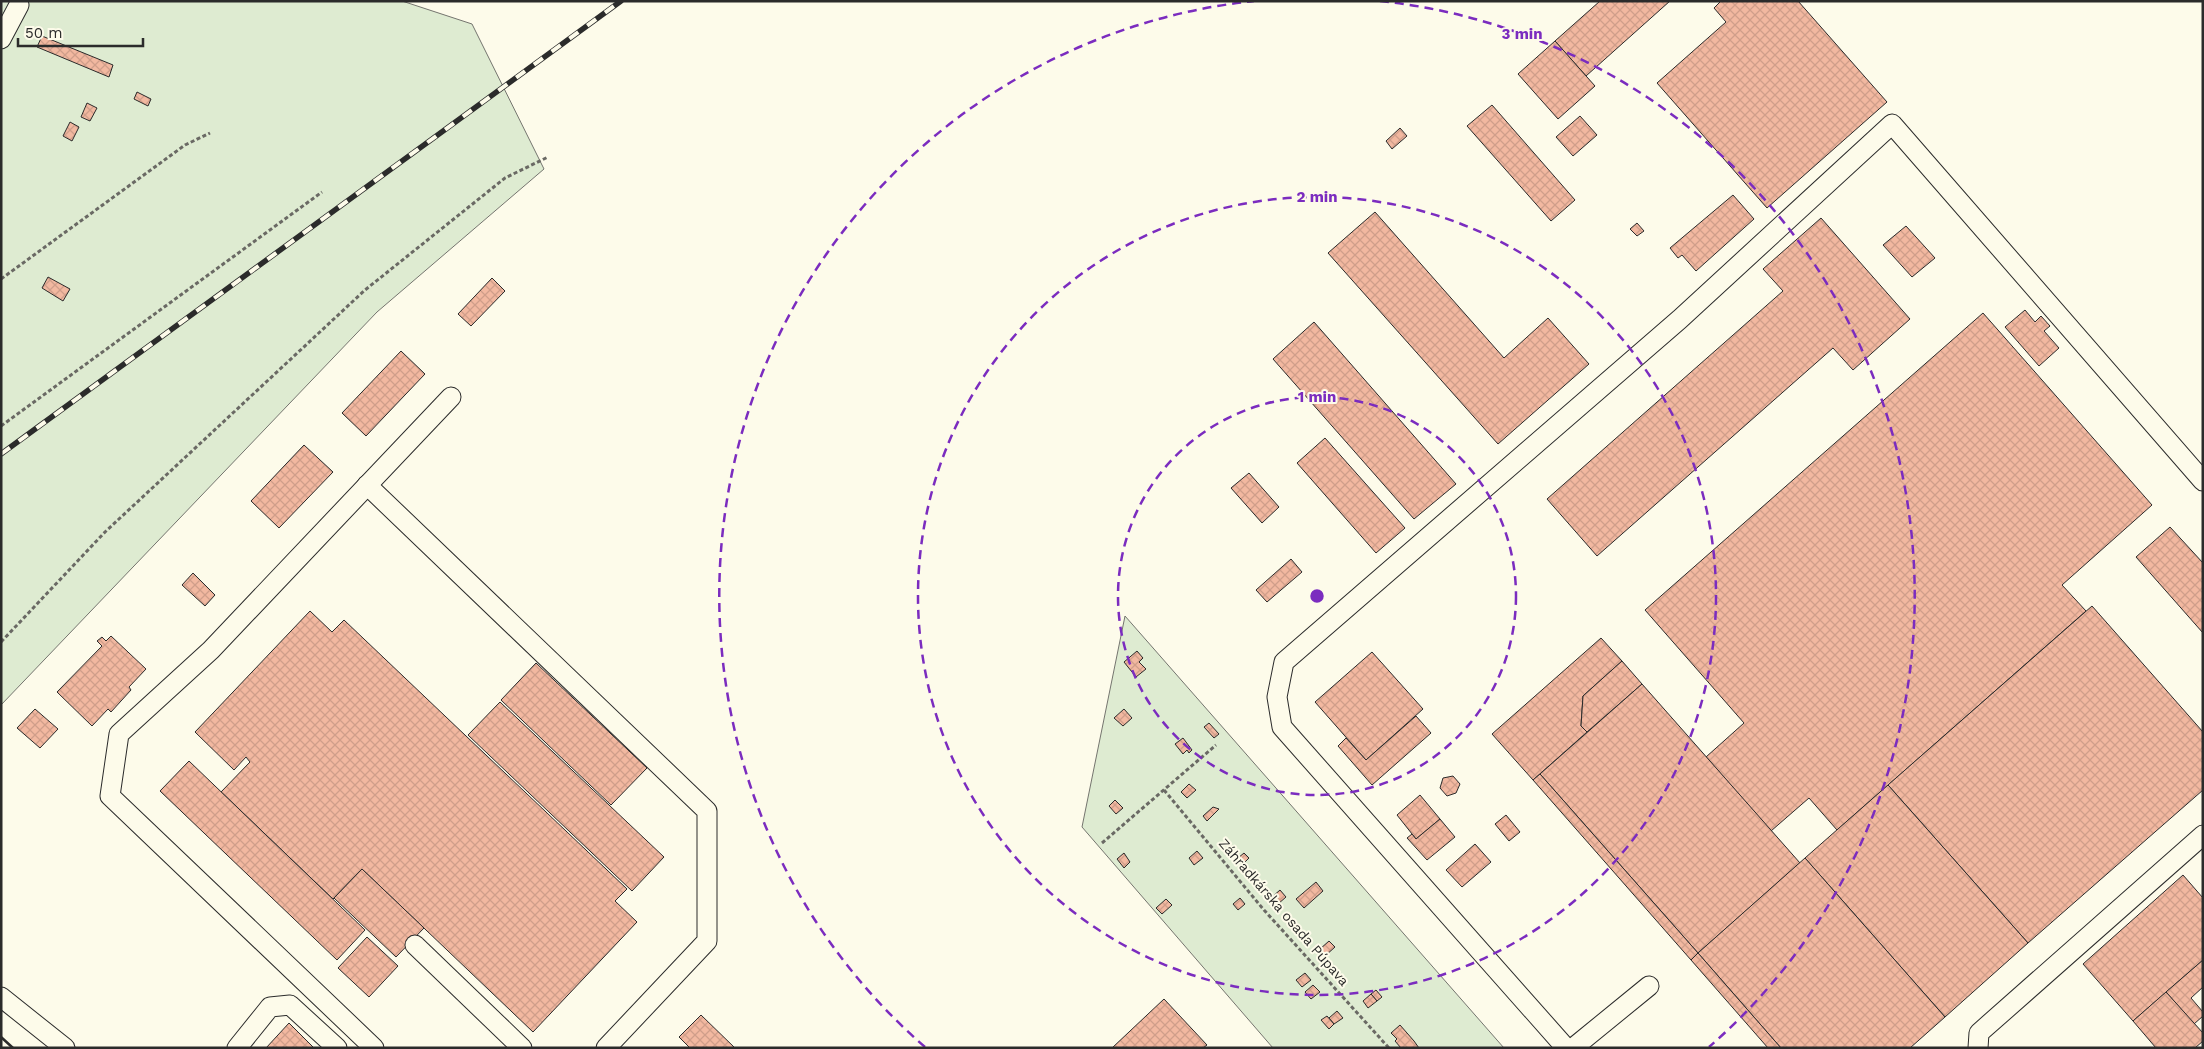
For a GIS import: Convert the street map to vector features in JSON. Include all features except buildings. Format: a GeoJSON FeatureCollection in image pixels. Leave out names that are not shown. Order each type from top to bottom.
{"type":"FeatureCollection","features":[{"type":"Feature","properties":{"kind":"street"},"geometry":{"type":"LineString","coordinates":[[1,39],[19,5]]}},
{"type":"Feature","properties":{"kind":"street"},"geometry":{"type":"LineString","coordinates":[[1566,1048],[1282,727],[1277,697],[1284,662],[1680,319],[1892,124],[2203,480]]}},
{"type":"Feature","properties":{"kind":"street"},"geometry":{"type":"LineString","coordinates":[[374,1048],[110,796],[119,734],[211,650],[451,397]]}},
{"type":"Feature","properties":{"kind":"street"},"geometry":{"type":"LineString","coordinates":[[367,485],[707,811],[706,941],[606,1048]]}},
{"type":"Feature","properties":{"kind":"street"},"geometry":{"type":"LineString","coordinates":[[1978,1048],[1979,1033],[2203,834]]}},
{"type":"Feature","properties":{"kind":"street"},"geometry":{"type":"LineString","coordinates":[[415,945],[522,1048]]}},
{"type":"Feature","properties":{"kind":"street"},"geometry":{"type":"LineString","coordinates":[[1572,1048],[1649,986]]}},
{"type":"Feature","properties":{"kind":"street"},"geometry":{"type":"LineString","coordinates":[[1,997],[65,1048]]}},
{"type":"Feature","properties":{"kind":"street"},"geometry":{"type":"LineString","coordinates":[[238,1048],[270,1007],[290,1005],[337,1048]]}},
{"type":"Feature","properties":{"kind":"path"},"geometry":{"type":"LineString","coordinates":[[1,279],[185,145],[210,133]]}},
{"type":"Feature","properties":{"kind":"path"},"geometry":{"type":"LineString","coordinates":[[1,642],[105,532],[366,290],[505,178],[548,157]]}},
{"type":"Feature","properties":{"kind":"path"},"geometry":{"type":"LineString","coordinates":[[1,426],[322,192]]}},
{"type":"Feature","properties":{"kind":"path"},"geometry":{"type":"LineString","coordinates":[[1102,843],[1216,745]]}},
{"type":"Feature","properties":{"kind":"path","name":"Záhradkárska osada Púpava"},"geometry":{"type":"LineString","coordinates":[[1164,790],[1264,910],[1389,1048]]}},
{"type":"Feature","properties":{"kind":"green space"},"geometry":{"type":"Polygon","coordinates":[[[1,1],[402,1],[472,24],[544,169],[377,312],[1,705],[1,1]]]}},
{"type":"Feature","properties":{"kind":"green space"},"geometry":{"type":"Polygon","coordinates":[[[1125,616],[1504,1048],[1273,1048],[1082,827],[1125,616]]]}},
{"type":"Feature","properties":{"kind":"railway"},"geometry":{"type":"LineString","coordinates":[[1,454],[621,1]]}},
{"type":"Feature","properties":{"kind":"wall"},"geometry":{"type":"LineString","coordinates":[[1,1037],[13,1048]]}}]}
